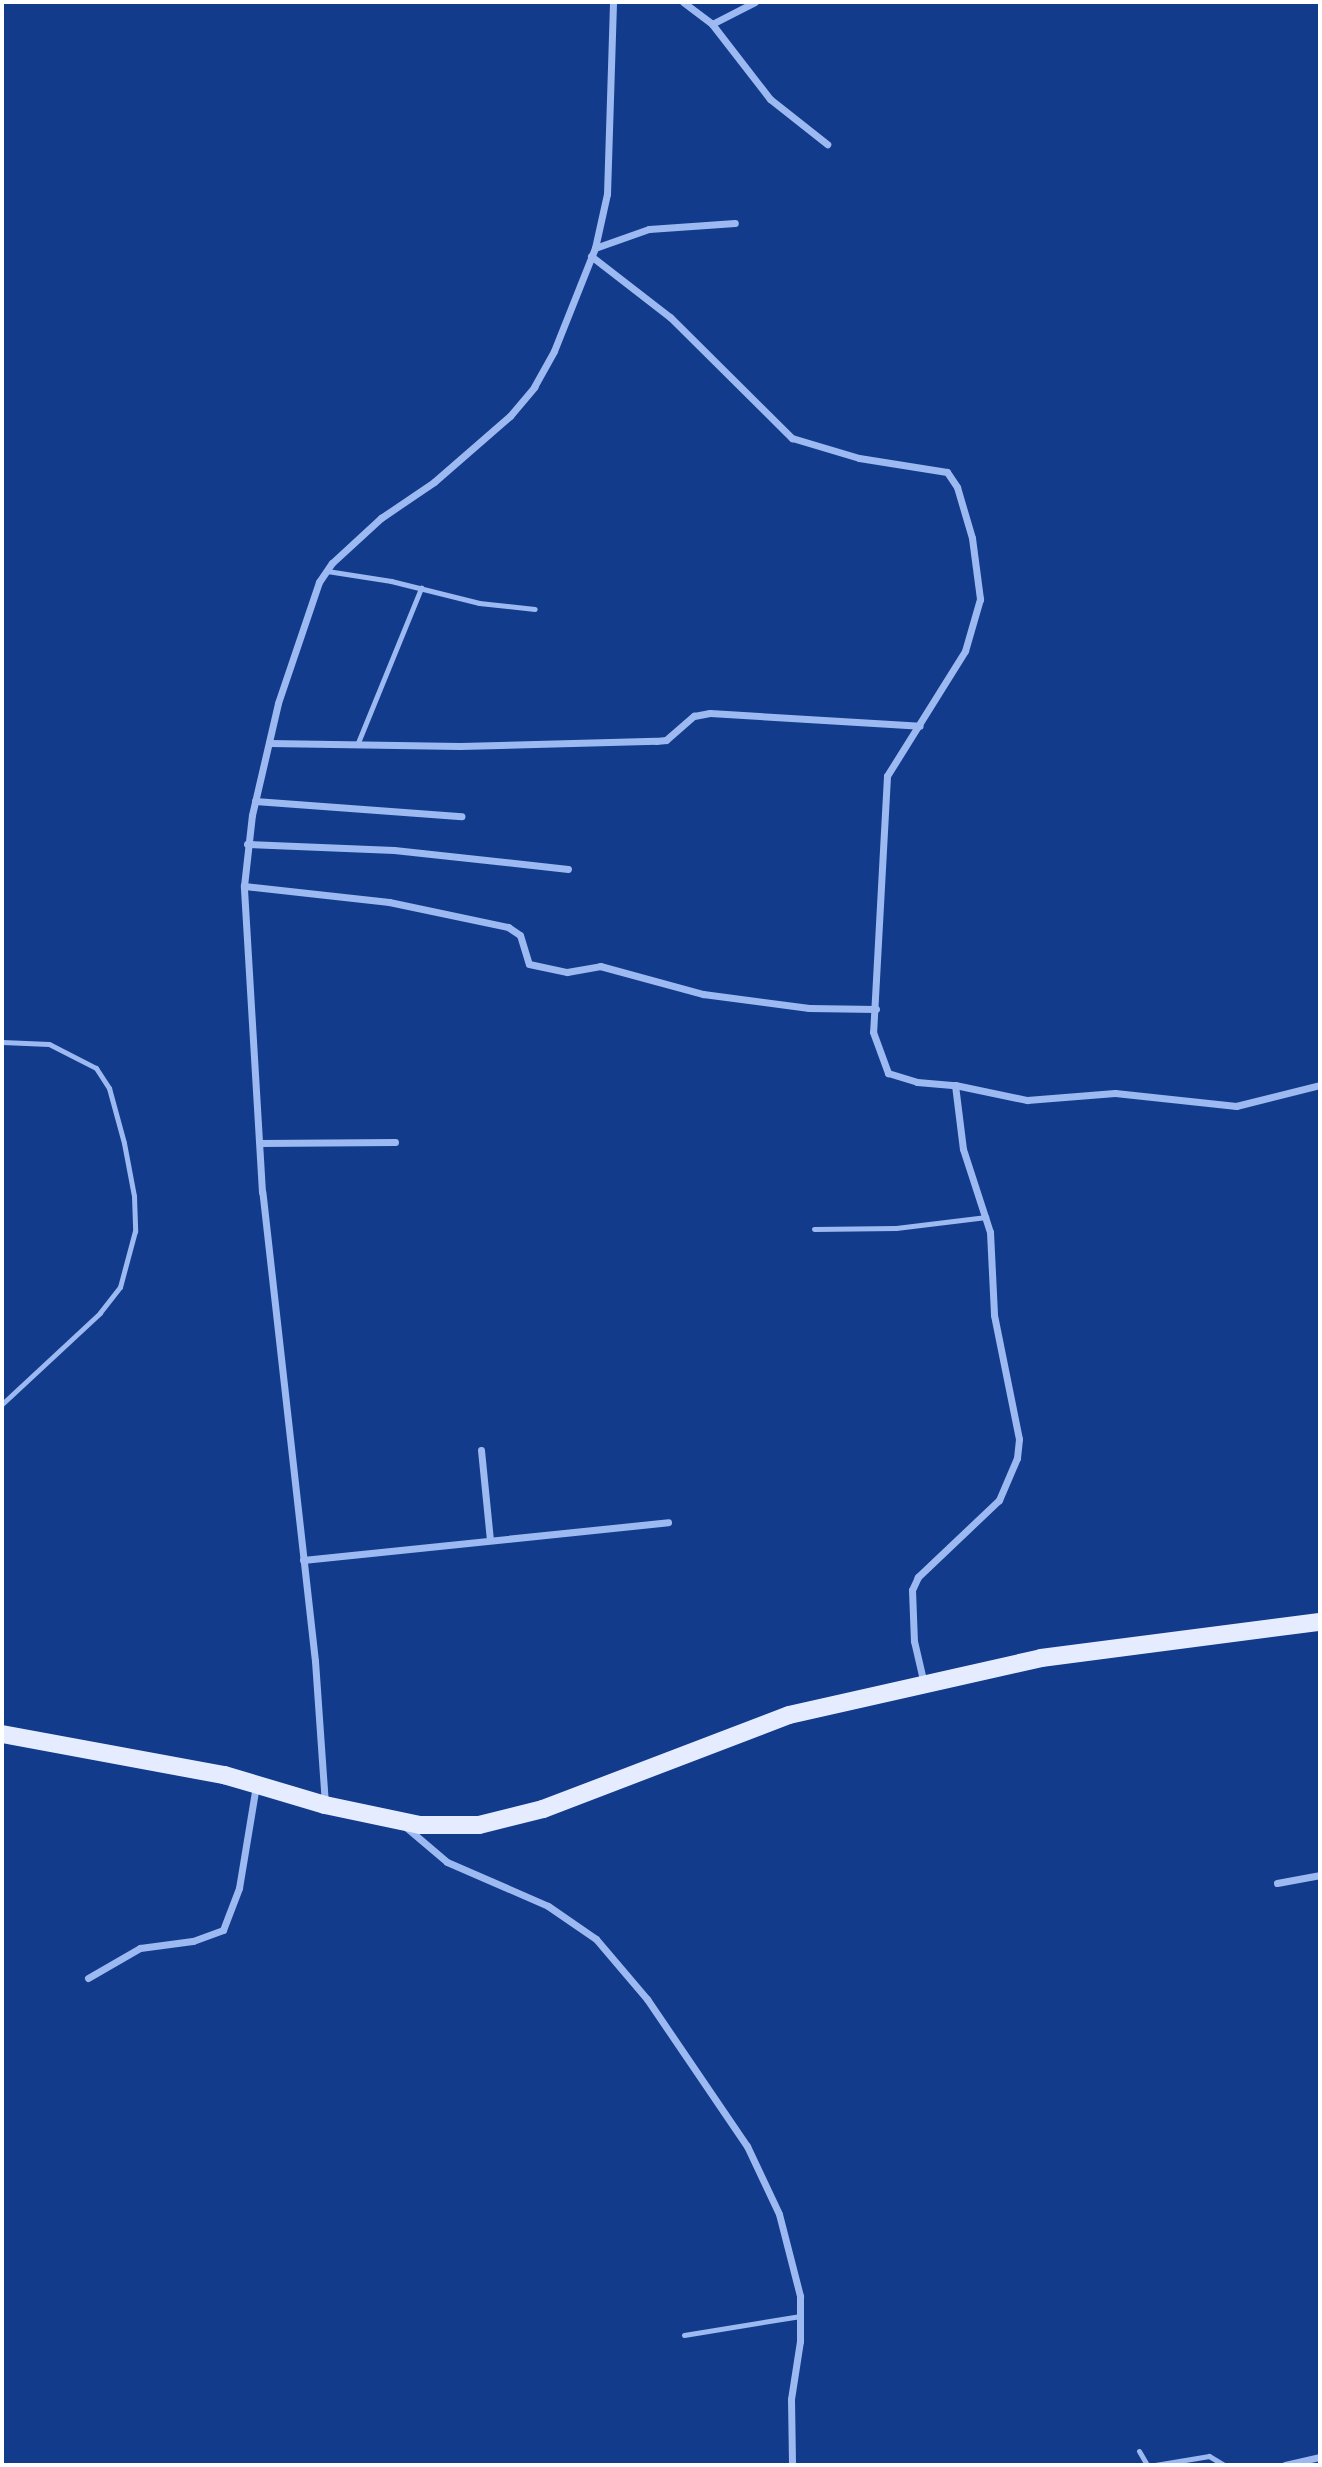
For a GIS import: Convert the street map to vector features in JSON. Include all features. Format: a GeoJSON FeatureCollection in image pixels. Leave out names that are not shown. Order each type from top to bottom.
{"type":"FeatureCollection","features":[{"type":"Feature","properties":{"kind":"main road"},"geometry":{"type":"LineString","coordinates":[[2,1734],[129,1754],[256,1784],[325,1805],[401,1821],[465,1826],[511,1819],[789,1715],[1041,1658],[1320,1622]]}},
{"type":"Feature","properties":{"kind":"street"},"geometry":{"type":"LineString","coordinates":[[325,1805],[260,1143],[244,886],[247,844],[269,743],[307,614],[327,571],[381,518],[434,482],[510,416],[547,367],[595,248],[609,162],[613,2]]}},
{"type":"Feature","properties":{"kind":"street"},"geometry":{"type":"LineString","coordinates":[[683,2],[712,24],[770,99],[827,144]]}},
{"type":"Feature","properties":{"kind":"street"},"geometry":{"type":"LineString","coordinates":[[712,24],[755,2]]}},
{"type":"Feature","properties":{"kind":"street"},"geometry":{"type":"LineString","coordinates":[[595,248],[649,229],[735,223]]}},
{"type":"Feature","properties":{"kind":"street"},"geometry":{"type":"LineString","coordinates":[[591,256],[670,317],[792,438],[859,458],[932,467],[952,478],[972,538],[980,599],[965,651],[887,776],[878,872],[876,1049],[888,1073],[917,1082],[955,1085],[1027,1100],[1115,1093],[1236,1106],[1320,1084]]}},
{"type":"Feature","properties":{"kind":"street"},"geometry":{"type":"LineString","coordinates":[[269,743],[357,745],[656,741],[666,740],[694,716],[710,713],[920,726]]}},
{"type":"Feature","properties":{"kind":"street"},"geometry":{"type":"LineString","coordinates":[[255,800],[461,816]]}},
{"type":"Feature","properties":{"kind":"street"},"geometry":{"type":"LineString","coordinates":[[247,844],[394,850],[568,869]]}},
{"type":"Feature","properties":{"kind":"street"},"geometry":{"type":"LineString","coordinates":[[244,886],[389,902],[508,927],[520,934],[529,964],[567,972],[600,966],[703,994],[809,1008],[876,1009]]}},
{"type":"Feature","properties":{"kind":"street"},"geometry":{"type":"LineString","coordinates":[[924,1684],[914,1640],[912,1590],[926,1569],[999,1500],[1017,1458],[1018,1420],[996,1323],[994,1254],[987,1217],[963,1149],[955,1085]]}},
{"type":"Feature","properties":{"kind":"street"},"geometry":{"type":"LineString","coordinates":[[260,1143],[395,1142]]}},
{"type":"Feature","properties":{"kind":"street"},"geometry":{"type":"LineString","coordinates":[[481,1450],[490,1540]]}},
{"type":"Feature","properties":{"kind":"street"},"geometry":{"type":"LineString","coordinates":[[303,1560],[668,1522]]}},
{"type":"Feature","properties":{"kind":"street"},"geometry":{"type":"LineString","coordinates":[[88,1978],[140,1948],[193,1941],[223,1930],[239,1888],[256,1784]]}},
{"type":"Feature","properties":{"kind":"street"},"geometry":{"type":"LineString","coordinates":[[401,1821],[447,1862],[571,1919],[622,1966],[708,2084],[764,2177],[790,2251],[800,2316],[791,2399],[792,2465]]}},
{"type":"Feature","properties":{"kind":"street"},"geometry":{"type":"LineString","coordinates":[[1277,1883],[1320,1875]]}},
{"type":"Feature","properties":{"kind":"street"},"geometry":{"type":"LineString","coordinates":[[1285,2465],[1320,2457]]}},
{"type":"Feature","properties":{"kind":"lane"},"geometry":{"type":"LineString","coordinates":[[327,571],[421,588],[479,603],[535,609]]}},
{"type":"Feature","properties":{"kind":"lane"},"geometry":{"type":"LineString","coordinates":[[357,745],[421,588]]}},
{"type":"Feature","properties":{"kind":"lane"},"geometry":{"type":"LineString","coordinates":[[2,1042],[48,1044],[96,1069],[108,1088],[124,1143],[134,1196],[135,1231],[120,1287],[100,1313],[2,1404]]}},
{"type":"Feature","properties":{"kind":"lane"},"geometry":{"type":"LineString","coordinates":[[814,1229],[909,1227],[987,1217]]}},
{"type":"Feature","properties":{"kind":"lane"},"geometry":{"type":"LineString","coordinates":[[684,2335],[800,2316]]}},
{"type":"Feature","properties":{"kind":"lane"},"geometry":{"type":"LineString","coordinates":[[1139,2451],[1147,2465]]}},
{"type":"Feature","properties":{"kind":"lane"},"geometry":{"type":"LineString","coordinates":[[1155,2465],[1209,2456],[1224,2465]]}}]}
